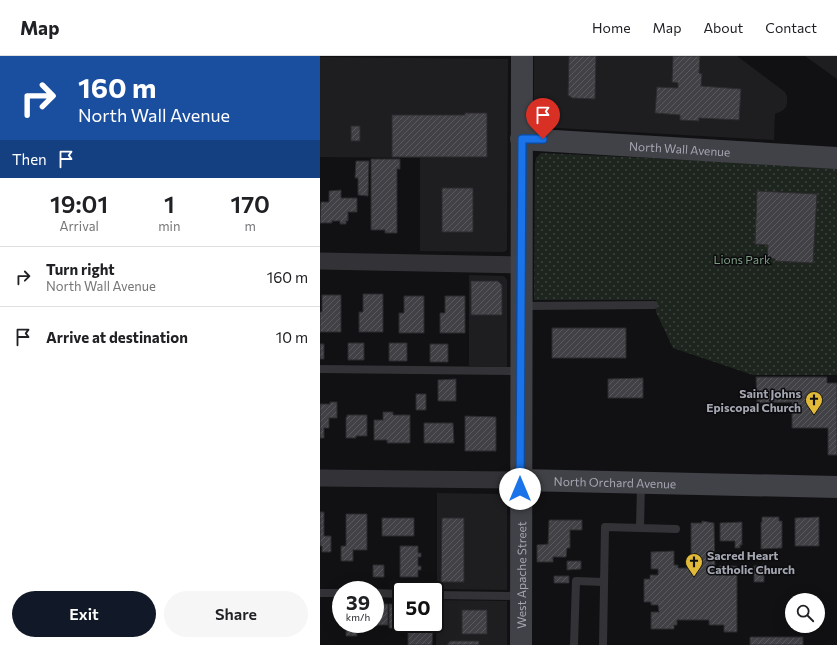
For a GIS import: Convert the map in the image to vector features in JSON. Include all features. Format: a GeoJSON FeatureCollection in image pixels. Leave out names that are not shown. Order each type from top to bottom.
{"type":"FeatureCollection","features":[{"type":"Feature","properties":{"kind":"street","name":"West Apache Street"},"geometry":{"type":"LineString","coordinates":[[520,645],[522,56]]}},
{"type":"Feature","properties":{"kind":"street","name":"North Wall Avenue"},"geometry":{"type":"LineString","coordinates":[[522,139],[837,158]]}},
{"type":"Feature","properties":{"kind":"street"},"geometry":{"type":"LineString","coordinates":[[320,261],[521,265]]}},
{"type":"Feature","properties":{"kind":"street","name":"North Orchard Avenue"},"geometry":{"type":"LineString","coordinates":[[320,478],[520,480],[837,487]]}},
{"type":"Feature","properties":{"kind":"lane"},"geometry":{"type":"LineString","coordinates":[[521,306],[654,305]]}},
{"type":"Feature","properties":{"kind":"lane"},"geometry":{"type":"LineString","coordinates":[[320,369],[521,372]]}},
{"type":"Feature","properties":{"kind":"lane"},"geometry":{"type":"LineString","coordinates":[[640,528],[641,483]]}},
{"type":"Feature","properties":{"kind":"lane"},"geometry":{"type":"LineString","coordinates":[[603,645],[605,527],[676,529]]}},
{"type":"Feature","properties":{"kind":"lane"},"geometry":{"type":"LineString","coordinates":[[574,645],[576,581],[604,582]]}},
{"type":"Feature","properties":{"kind":"lane"},"geometry":{"type":"LineString","coordinates":[[320,593],[332,593]]}},
{"type":"Feature","properties":{"kind":"lane"},"geometry":{"type":"LineString","coordinates":[[444,595],[520,596]]}},
{"type":"Feature","properties":{"kind":"shaded area"},"geometry":{"type":"Polygon","coordinates":[[[534,56],[737,56],[785,92],[787,103],[786,107],[782,111],[775,114],[774,140],[540,127],[536,124],[534,118],[534,56]]]}},
{"type":"Feature","properties":{"kind":"shaded area"},"geometry":{"type":"Polygon","coordinates":[[[805,56],[837,56],[837,79],[805,56]]]}},
{"type":"Feature","properties":{"kind":"shaded area"},"geometry":{"type":"Polygon","coordinates":[[[320,57],[508,59],[507,250],[504,252],[420,251],[420,158],[320,157],[320,57]]]}},
{"type":"Feature","properties":{"kind":"shaded area"},"geometry":{"type":"Polygon","coordinates":[[[469,275],[504,276],[507,280],[507,367],[469,366],[469,275]]]}},
{"type":"Feature","properties":{"kind":"shaded area"},"geometry":{"type":"Polygon","coordinates":[[[437,493],[498,494],[506,498],[507,590],[444,589],[444,581],[437,581],[437,493]]]}},
{"type":"Feature","properties":{"kind":"shaded area"},"geometry":{"type":"Polygon","coordinates":[[[444,600],[507,601],[507,645],[436,645],[436,633],[444,633],[444,600]]]}},
{"type":"Feature","properties":{"kind":"green space","name":"Lions Park"},"geometry":{"type":"Polygon","coordinates":[[[541,153],[837,167],[837,375],[753,375],[673,348],[656,312],[656,300],[534,300],[535,164],[536,158],[541,153]]]}},
{"type":"Feature","properties":{"kind":"building"},"geometry":{"type":"Polygon","coordinates":[[[569,56],[596,56],[595,99],[572,98],[568,95],[569,56]]]}},
{"type":"Feature","properties":{"kind":"building"},"geometry":{"type":"Polygon","coordinates":[[[673,56],[700,56],[699,73],[702,74],[701,86],[741,89],[739,120],[699,118],[699,121],[680,120],[680,115],[655,113],[657,87],[678,88],[678,83],[672,82],[673,56]]]}},
{"type":"Feature","properties":{"kind":"building"},"geometry":{"type":"Polygon","coordinates":[[[465,113],[487,113],[487,157],[392,157],[392,115],[465,115],[465,113]]]}},
{"type":"Feature","properties":{"kind":"building"},"geometry":{"type":"Polygon","coordinates":[[[351,126],[360,126],[360,141],[351,141],[351,126]]]}},
{"type":"Feature","properties":{"kind":"building"},"geometry":{"type":"Polygon","coordinates":[[[371,159],[400,159],[400,169],[397,169],[397,233],[385,233],[385,230],[371,230],[371,159]]]}},
{"type":"Feature","properties":{"kind":"building"},"geometry":{"type":"Polygon","coordinates":[[[356,161],[369,161],[368,196],[358,195],[358,178],[355,178],[356,161]]]}},
{"type":"Feature","properties":{"kind":"building"},"geometry":{"type":"Polygon","coordinates":[[[442,188],[473,188],[473,232],[442,232],[442,188]]]}},
{"type":"Feature","properties":{"kind":"building"},"geometry":{"type":"Polygon","coordinates":[[[341,190],[341,198],[357,198],[357,212],[348,212],[348,221],[346,221],[346,224],[340,224],[340,221],[320,223],[321,202],[329,202],[329,191],[341,190]]]}},
{"type":"Feature","properties":{"kind":"building"},"geometry":{"type":"Polygon","coordinates":[[[757,191],[817,194],[813,263],[775,261],[775,259],[767,258],[768,245],[755,244],[757,191]]]}},
{"type":"Feature","properties":{"kind":"building"},"geometry":{"type":"Polygon","coordinates":[[[471,281],[498,281],[502,285],[502,315],[471,315],[471,281]]]}},
{"type":"Feature","properties":{"kind":"building"},"geometry":{"type":"Polygon","coordinates":[[[363,294],[383,294],[383,332],[359,332],[359,312],[363,312],[363,294]]]}},
{"type":"Feature","properties":{"kind":"building"},"geometry":{"type":"Polygon","coordinates":[[[322,295],[341,295],[341,332],[320,332],[322,295]]]}},
{"type":"Feature","properties":{"kind":"building"},"geometry":{"type":"Polygon","coordinates":[[[404,296],[424,296],[424,333],[399,333],[399,313],[404,313],[404,296]]]}},
{"type":"Feature","properties":{"kind":"building"},"geometry":{"type":"Polygon","coordinates":[[[445,296],[465,296],[465,333],[440,333],[440,313],[445,313],[445,296]]]}},
{"type":"Feature","properties":{"kind":"building"},"geometry":{"type":"Polygon","coordinates":[[[552,328],[626,328],[626,358],[552,358],[552,328]]]}},
{"type":"Feature","properties":{"kind":"building"},"geometry":{"type":"Polygon","coordinates":[[[348,343],[364,343],[364,360],[348,360],[348,343]]]}},
{"type":"Feature","properties":{"kind":"building"},"geometry":{"type":"Polygon","coordinates":[[[389,343],[407,343],[407,361],[389,361],[389,343]]]}},
{"type":"Feature","properties":{"kind":"building"},"geometry":{"type":"Polygon","coordinates":[[[320,344],[324,344],[324,359],[320,359],[320,344]]]}},
{"type":"Feature","properties":{"kind":"building"},"geometry":{"type":"Polygon","coordinates":[[[430,344],[448,344],[448,362],[430,362],[430,344]]]}},
{"type":"Feature","properties":{"kind":"building","name":"Saint Johns Episcopal Church"},"geometry":{"type":"Polygon","coordinates":[[[756,377],[827,377],[827,383],[837,383],[837,455],[828,455],[828,428],[792,428],[792,402],[757,403],[756,377]]]}},
{"type":"Feature","properties":{"kind":"building"},"geometry":{"type":"Polygon","coordinates":[[[643,378],[643,398],[608,398],[608,379],[643,378]]]}},
{"type":"Feature","properties":{"kind":"building"},"geometry":{"type":"Polygon","coordinates":[[[456,379],[456,401],[438,401],[438,380],[456,379]]]}},
{"type":"Feature","properties":{"kind":"building"},"geometry":{"type":"Polygon","coordinates":[[[416,394],[426,394],[426,410],[416,410],[416,394]]]}},
{"type":"Feature","properties":{"kind":"building"},"geometry":{"type":"Polygon","coordinates":[[[330,402],[337,402],[337,418],[329,418],[329,428],[324,428],[324,438],[320,438],[320,404],[330,404],[330,402]]]}},
{"type":"Feature","properties":{"kind":"building"},"geometry":{"type":"Polygon","coordinates":[[[383,412],[393,412],[393,415],[410,415],[410,443],[387,443],[387,440],[374,440],[374,420],[383,420],[383,412]]]}},
{"type":"Feature","properties":{"kind":"building"},"geometry":{"type":"Polygon","coordinates":[[[347,415],[367,415],[367,436],[346,438],[347,415]]]}},
{"type":"Feature","properties":{"kind":"building"},"geometry":{"type":"Polygon","coordinates":[[[465,416],[496,417],[496,451],[465,451],[465,416]]]}},
{"type":"Feature","properties":{"kind":"building"},"geometry":{"type":"Polygon","coordinates":[[[424,423],[453,423],[454,443],[424,443],[424,423]]]}},
{"type":"Feature","properties":{"kind":"building"},"geometry":{"type":"Polygon","coordinates":[[[320,512],[324,512],[324,536],[331,536],[331,552],[322,552],[322,546],[320,546],[320,512]]]}},
{"type":"Feature","properties":{"kind":"building"},"geometry":{"type":"Polygon","coordinates":[[[346,514],[367,514],[367,550],[353,550],[353,561],[341,561],[341,546],[346,546],[346,514]]]}},
{"type":"Feature","properties":{"kind":"building"},"geometry":{"type":"Polygon","coordinates":[[[762,517],[779,517],[779,521],[782,521],[782,548],[761,549],[762,517]]]}},
{"type":"Feature","properties":{"kind":"building"},"geometry":{"type":"Polygon","coordinates":[[[819,517],[819,546],[795,546],[795,518],[819,517]]]}},
{"type":"Feature","properties":{"kind":"building"},"geometry":{"type":"Polygon","coordinates":[[[382,518],[414,518],[414,536],[382,536],[382,518]]]}},
{"type":"Feature","properties":{"kind":"building"},"geometry":{"type":"Polygon","coordinates":[[[442,518],[464,518],[464,582],[441,581],[442,518]]]}},
{"type":"Feature","properties":{"kind":"building"},"geometry":{"type":"Polygon","coordinates":[[[549,520],[582,520],[582,530],[570,530],[570,548],[567,548],[566,557],[553,557],[553,562],[537,562],[537,545],[548,544],[549,520]]]}},
{"type":"Feature","properties":{"kind":"building","name":"Sacred Heart Catholic Church"},"geometry":{"type":"Polygon","coordinates":[[[702,521],[714,523],[715,568],[719,568],[719,566],[737,566],[737,632],[724,632],[724,625],[709,625],[709,620],[677,620],[677,625],[674,625],[674,629],[651,629],[651,612],[659,612],[658,605],[651,605],[651,602],[644,602],[644,579],[650,579],[650,575],[658,575],[658,569],[651,569],[651,552],[674,551],[674,565],[678,565],[678,568],[691,568],[691,523],[702,523],[702,521]]]}},
{"type":"Feature","properties":{"kind":"building"},"geometry":{"type":"Polygon","coordinates":[[[742,522],[742,545],[740,545],[740,548],[735,548],[735,541],[720,541],[720,523],[742,522]]]}},
{"type":"Feature","properties":{"kind":"building"},"geometry":{"type":"Polygon","coordinates":[[[400,546],[418,546],[418,553],[421,553],[421,557],[418,557],[418,566],[421,566],[421,570],[418,570],[418,577],[400,577],[400,546]]]}},
{"type":"Feature","properties":{"kind":"building"},"geometry":{"type":"Polygon","coordinates":[[[567,561],[581,561],[581,569],[567,570],[567,561]]]}},
{"type":"Feature","properties":{"kind":"building"},"geometry":{"type":"Polygon","coordinates":[[[373,565],[384,565],[384,577],[373,577],[373,565]]]}},
{"type":"Feature","properties":{"kind":"building"},"geometry":{"type":"Polygon","coordinates":[[[764,565],[764,582],[754,582],[754,566],[764,565]]]}},
{"type":"Feature","properties":{"kind":"building"},"geometry":{"type":"Polygon","coordinates":[[[554,576],[569,576],[569,583],[554,583],[554,576]]]}},
{"type":"Feature","properties":{"kind":"building"},"geometry":{"type":"Polygon","coordinates":[[[384,604],[388,604],[388,625],[384,625],[384,604]]]}},
{"type":"Feature","properties":{"kind":"building"},"geometry":{"type":"Polygon","coordinates":[[[389,604],[392,604],[392,628],[389,628],[389,604]]]}},
{"type":"Feature","properties":{"kind":"building"},"geometry":{"type":"Polygon","coordinates":[[[462,610],[487,610],[487,634],[462,634],[462,610]]]}},
{"type":"Feature","properties":{"kind":"building"},"geometry":{"type":"Polygon","coordinates":[[[346,633],[357,633],[357,636],[346,636],[346,633]]]}},
{"type":"Feature","properties":{"kind":"building"},"geometry":{"type":"Polygon","coordinates":[[[408,633],[433,633],[432,645],[408,645],[408,633]]]}},
{"type":"Feature","properties":{"kind":"building"},"geometry":{"type":"Polygon","coordinates":[[[750,637],[803,637],[803,645],[750,645],[750,637]]]}},
{"type":"Feature","properties":{"kind":"building"},"geometry":{"type":"Polygon","coordinates":[[[450,641],[479,641],[479,645],[447,645],[450,641]]]}},
{"type":"Feature","properties":{"kind":"place","name":"Saint Johns Episcopal Church"},"geometry":{"type":"Point","coordinates":[814,415]}},
{"type":"Feature","properties":{"kind":"place","name":"Sacred Heart Catholic Church"},"geometry":{"type":"Point","coordinates":[694,577]}},
{"type":"Feature","properties":{"kind":"route"},"geometry":{"type":"LineString","coordinates":[[520,489],[522,139],[543,139]]}}]}
